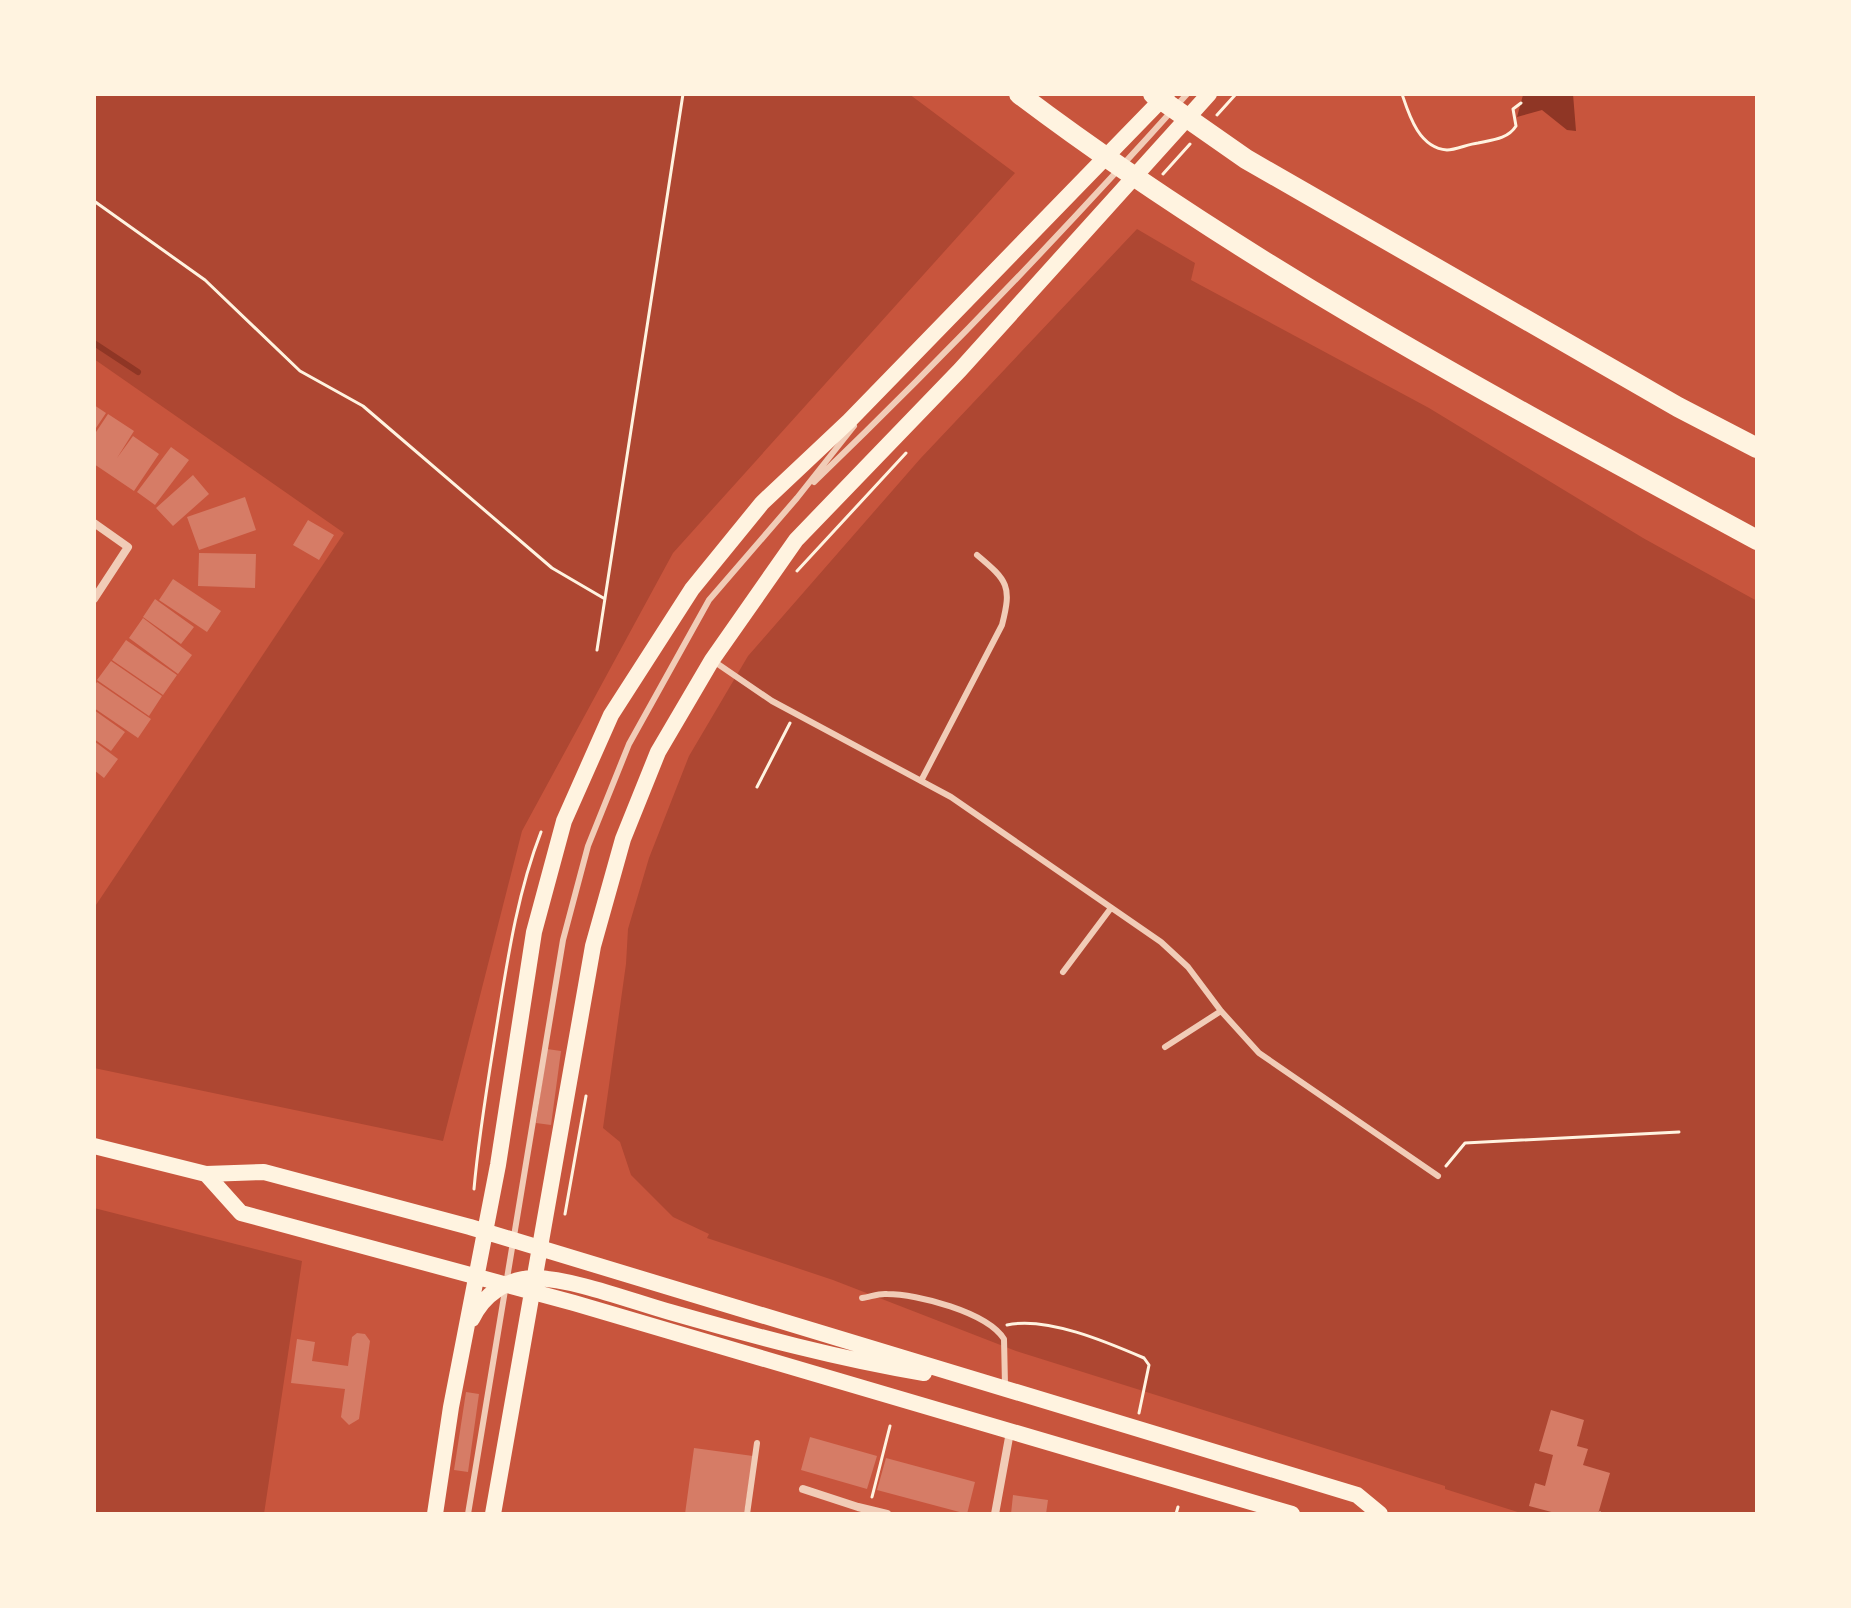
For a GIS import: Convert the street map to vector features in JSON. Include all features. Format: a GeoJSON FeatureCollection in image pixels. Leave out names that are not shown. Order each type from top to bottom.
{"type":"FeatureCollection","features":[{"type":"Feature","properties":{"kind":"highway"},"geometry":{"type":"LineString","coordinates":[[1019,94],[1063,128],[1275,268],[1539,421],[1757,540]]}},
{"type":"Feature","properties":{"kind":"highway"},"geometry":{"type":"LineString","coordinates":[[1153,94],[1246,159],[1678,407],[1757,448]]}},
{"type":"Feature","properties":{"kind":"main road"},"geometry":{"type":"LineString","coordinates":[[435,1514],[486,1233],[534,932],[564,821],[611,715],[692,589],[762,503],[891,379],[1167,94]]}},
{"type":"Feature","properties":{"kind":"main road"},"geometry":{"type":"LineString","coordinates":[[493,1514],[593,946],[623,839],[658,752],[712,660],[796,540],[960,370],[1209,94]]}},
{"type":"Feature","properties":{"kind":"main road"},"geometry":{"type":"LineString","coordinates":[[94,1146],[206,1174],[264,1172],[513,1240],[1357,1495],[1380,1514]]}},
{"type":"Feature","properties":{"kind":"main road"},"geometry":{"type":"LineString","coordinates":[[206,1174],[241,1213],[477,1277],[506,1284],[585,1289],[707,1323],[887,1367],[998,1387]]}},
{"type":"Feature","properties":{"kind":"main road"},"geometry":{"type":"LineString","coordinates":[[466,1335],[476,1311],[490,1294],[506,1284]]}},
{"type":"Feature","properties":{"kind":"main road"},"geometry":{"type":"LineString","coordinates":[[534,1285],[1270,1510],[1292,1514]]}},
{"type":"Feature","properties":{"kind":"street"},"geometry":{"type":"LineString","coordinates":[[94,523],[128,547],[94,599]]}},
{"type":"Feature","properties":{"kind":"street"},"geometry":{"type":"LineString","coordinates":[[995,1514],[1010,1431]]}},
{"type":"Feature","properties":{"kind":"street"},"geometry":{"type":"LineString","coordinates":[[803,1489],[857,1511],[887,1514]]}},
{"type":"Feature","properties":{"kind":"lane"},"geometry":{"type":"LineString","coordinates":[[797,498],[923,378],[1064,231],[1187,94]]}},
{"type":"Feature","properties":{"kind":"lane"},"geometry":{"type":"LineString","coordinates":[[468,1514],[563,940],[588,846],[629,744],[709,600],[797,498],[891,379]]}},
{"type":"Feature","properties":{"kind":"lane"},"geometry":{"type":"LineString","coordinates":[[921,781],[1006,612],[1009,599],[1007,587],[997,572],[977,555]]}},
{"type":"Feature","properties":{"kind":"lane"},"geometry":{"type":"LineString","coordinates":[[712,660],[772,701],[951,797],[1161,942],[1188,967],[1221,1011],[1259,1053],[1438,1176]]}},
{"type":"Feature","properties":{"kind":"lane"},"geometry":{"type":"LineString","coordinates":[[1063,972],[1111,908]]}},
{"type":"Feature","properties":{"kind":"lane"},"geometry":{"type":"LineString","coordinates":[[1165,1047],[1221,1011]]}},
{"type":"Feature","properties":{"kind":"lane"},"geometry":{"type":"LineString","coordinates":[[862,1298],[885,1293],[926,1300],[974,1317],[994,1328],[1004,1339],[998,1387]]}},
{"type":"Feature","properties":{"kind":"lane"},"geometry":{"type":"LineString","coordinates":[[747,1514],[757,1443]]}},
{"type":"Feature","properties":{"kind":"path"},"geometry":{"type":"LineString","coordinates":[[597,650],[683,94]]}},
{"type":"Feature","properties":{"kind":"path"},"geometry":{"type":"LineString","coordinates":[[1215,117],[1236,94]]}},
{"type":"Feature","properties":{"kind":"path"},"geometry":{"type":"LineString","coordinates":[[1402,94],[1414,126],[1430,144],[1447,150],[1498,139],[1511,133],[1516,126],[1513,109],[1521,103]]}},
{"type":"Feature","properties":{"kind":"path"},"geometry":{"type":"LineString","coordinates":[[1161,176],[1193,141]]}},
{"type":"Feature","properties":{"kind":"path"},"geometry":{"type":"LineString","coordinates":[[94,201],[205,280],[300,371],[363,406],[552,568],[605,599]]}},
{"type":"Feature","properties":{"kind":"path"},"geometry":{"type":"LineString","coordinates":[[792,578],[913,445]]}},
{"type":"Feature","properties":{"kind":"path"},"geometry":{"type":"LineString","coordinates":[[757,787],[795,713]]}},
{"type":"Feature","properties":{"kind":"path"},"geometry":{"type":"LineString","coordinates":[[573,1177],[586,1097]]}},
{"type":"Feature","properties":{"kind":"path"},"geometry":{"type":"LineString","coordinates":[[1438,1176],[1465,1143],[1679,1132]]}},
{"type":"Feature","properties":{"kind":"path"},"geometry":{"type":"LineString","coordinates":[[994,1328],[1017,1323],[1046,1325],[1144,1358],[1149,1365],[1136,1428]]}},
{"type":"Feature","properties":{"kind":"path"},"geometry":{"type":"LineString","coordinates":[[869,1510],[890,1426]]}},
{"type":"Feature","properties":{"kind":"path"},"geometry":{"type":"LineString","coordinates":[[1176,1514],[1178,1507]]}},
{"type":"Feature","properties":{"kind":"shaded area"},"geometry":{"type":"Polygon","coordinates":[[[94,94],[909,94],[1015,173],[673,553],[522,831],[443,1141],[94,1068],[94,908],[344,533],[94,359],[94,94]]]}},
{"type":"Feature","properties":{"kind":"shaded area"},"geometry":{"type":"Polygon","coordinates":[[[1521,94],[1573,94],[1576,131],[1567,130],[1542,110],[1517,117],[1521,94]]]}},
{"type":"Feature","properties":{"kind":"shaded area"},"geometry":{"type":"Polygon","coordinates":[[[1137,229],[1195,263],[1191,280],[1429,408],[1643,538],[1757,601],[1757,1514],[1524,1514],[1445,1489],[1445,1486],[1016,1351],[833,1280],[707,1238],[709,1234],[673,1217],[631,1175],[620,1142],[603,1128],[628,929],[649,858],[689,756],[748,656],[920,459],[1137,229]]]}},
{"type":"Feature","properties":{"kind":"shaded area"},"geometry":{"type":"Polygon","coordinates":[[[94,1208],[302,1261],[264,1514],[94,1514],[94,1208]]]}},
{"type":"Feature","properties":{"kind":"building"},"geometry":{"type":"Polygon","coordinates":[[[94,405],[106,413],[94,431],[94,405]]]}},
{"type":"Feature","properties":{"kind":"building"},"geometry":{"type":"Polygon","coordinates":[[[108,414],[134,431],[117,458],[133,436],[159,454],[134,491],[94,464],[94,435],[108,414]]]}},
{"type":"Feature","properties":{"kind":"building"},"geometry":{"type":"Polygon","coordinates":[[[171,447],[189,460],[155,505],[137,492],[171,447]]]}},
{"type":"Feature","properties":{"kind":"building"},"geometry":{"type":"Polygon","coordinates":[[[193,475],[209,494],[173,526],[156,508],[193,475]]]}},
{"type":"Feature","properties":{"kind":"building"},"geometry":{"type":"Polygon","coordinates":[[[245,497],[256,530],[199,550],[187,517],[245,497]]]}},
{"type":"Feature","properties":{"kind":"building"},"geometry":{"type":"Polygon","coordinates":[[[308,520],[334,535],[319,560],[293,545],[308,520]]]}},
{"type":"Feature","properties":{"kind":"building"},"geometry":{"type":"Polygon","coordinates":[[[199,553],[256,554],[255,588],[198,586],[199,553]]]}},
{"type":"Feature","properties":{"kind":"building"},"geometry":{"type":"Polygon","coordinates":[[[173,579],[221,611],[207,632],[159,600],[173,579]]]}},
{"type":"Feature","properties":{"kind":"building"},"geometry":{"type":"Polygon","coordinates":[[[155,599],[194,627],[181,644],[143,617],[155,599]]]}},
{"type":"Feature","properties":{"kind":"building"},"geometry":{"type":"Polygon","coordinates":[[[143,618],[192,655],[178,674],[129,638],[143,618]]]}},
{"type":"Feature","properties":{"kind":"building"},"geometry":{"type":"Polygon","coordinates":[[[126,640],[177,675],[163,695],[112,660],[126,640]]]}},
{"type":"Feature","properties":{"kind":"building"},"geometry":{"type":"Polygon","coordinates":[[[111,661],[162,696],[149,716],[97,680],[111,661]]]}},
{"type":"Feature","properties":{"kind":"building"},"geometry":{"type":"Polygon","coordinates":[[[97,682],[151,719],[138,738],[94,708],[94,686],[97,682]]]}},
{"type":"Feature","properties":{"kind":"building"},"geometry":{"type":"Polygon","coordinates":[[[94,710],[125,732],[111,751],[94,739],[94,710]]]}},
{"type":"Feature","properties":{"kind":"building"},"geometry":{"type":"Polygon","coordinates":[[[94,741],[118,759],[104,778],[94,770],[94,741]]]}},
{"type":"Feature","properties":{"kind":"building"},"geometry":{"type":"Polygon","coordinates":[[[547,1049],[561,1051],[551,1125],[536,1123],[547,1049]]]}},
{"type":"Feature","properties":{"kind":"building"},"geometry":{"type":"Polygon","coordinates":[[[357,1333],[365,1334],[370,1341],[359,1419],[349,1425],[341,1417],[345,1389],[291,1383],[297,1339],[315,1342],[312,1361],[348,1366],[352,1337],[357,1333]]]}},
{"type":"Feature","properties":{"kind":"building"},"geometry":{"type":"Polygon","coordinates":[[[466,1392],[479,1394],[468,1472],[454,1470],[466,1392]]]}},
{"type":"Feature","properties":{"kind":"building"},"geometry":{"type":"Polygon","coordinates":[[[1551,1410],[1584,1420],[1577,1446],[1588,1449],[1583,1465],[1610,1473],[1598,1514],[1559,1514],[1529,1506],[1535,1483],[1545,1486],[1553,1455],[1539,1451],[1551,1410]]]}},
{"type":"Feature","properties":{"kind":"building"},"geometry":{"type":"Polygon","coordinates":[[[810,1437],[877,1456],[867,1489],[801,1470],[810,1437]]]}},
{"type":"Feature","properties":{"kind":"building"},"geometry":{"type":"Polygon","coordinates":[[[694,1448],[753,1456],[744,1514],[685,1514],[694,1448]]]}},
{"type":"Feature","properties":{"kind":"building"},"geometry":{"type":"Polygon","coordinates":[[[886,1458],[975,1482],[967,1514],[877,1490],[886,1458]]]}},
{"type":"Feature","properties":{"kind":"building"},"geometry":{"type":"Polygon","coordinates":[[[1013,1495],[1048,1500],[1046,1514],[1011,1514],[1013,1495]]]}},
{"type":"Feature","properties":{"kind":"waterway"},"geometry":{"type":"LineString","coordinates":[[94,343],[138,372]]}}]}
